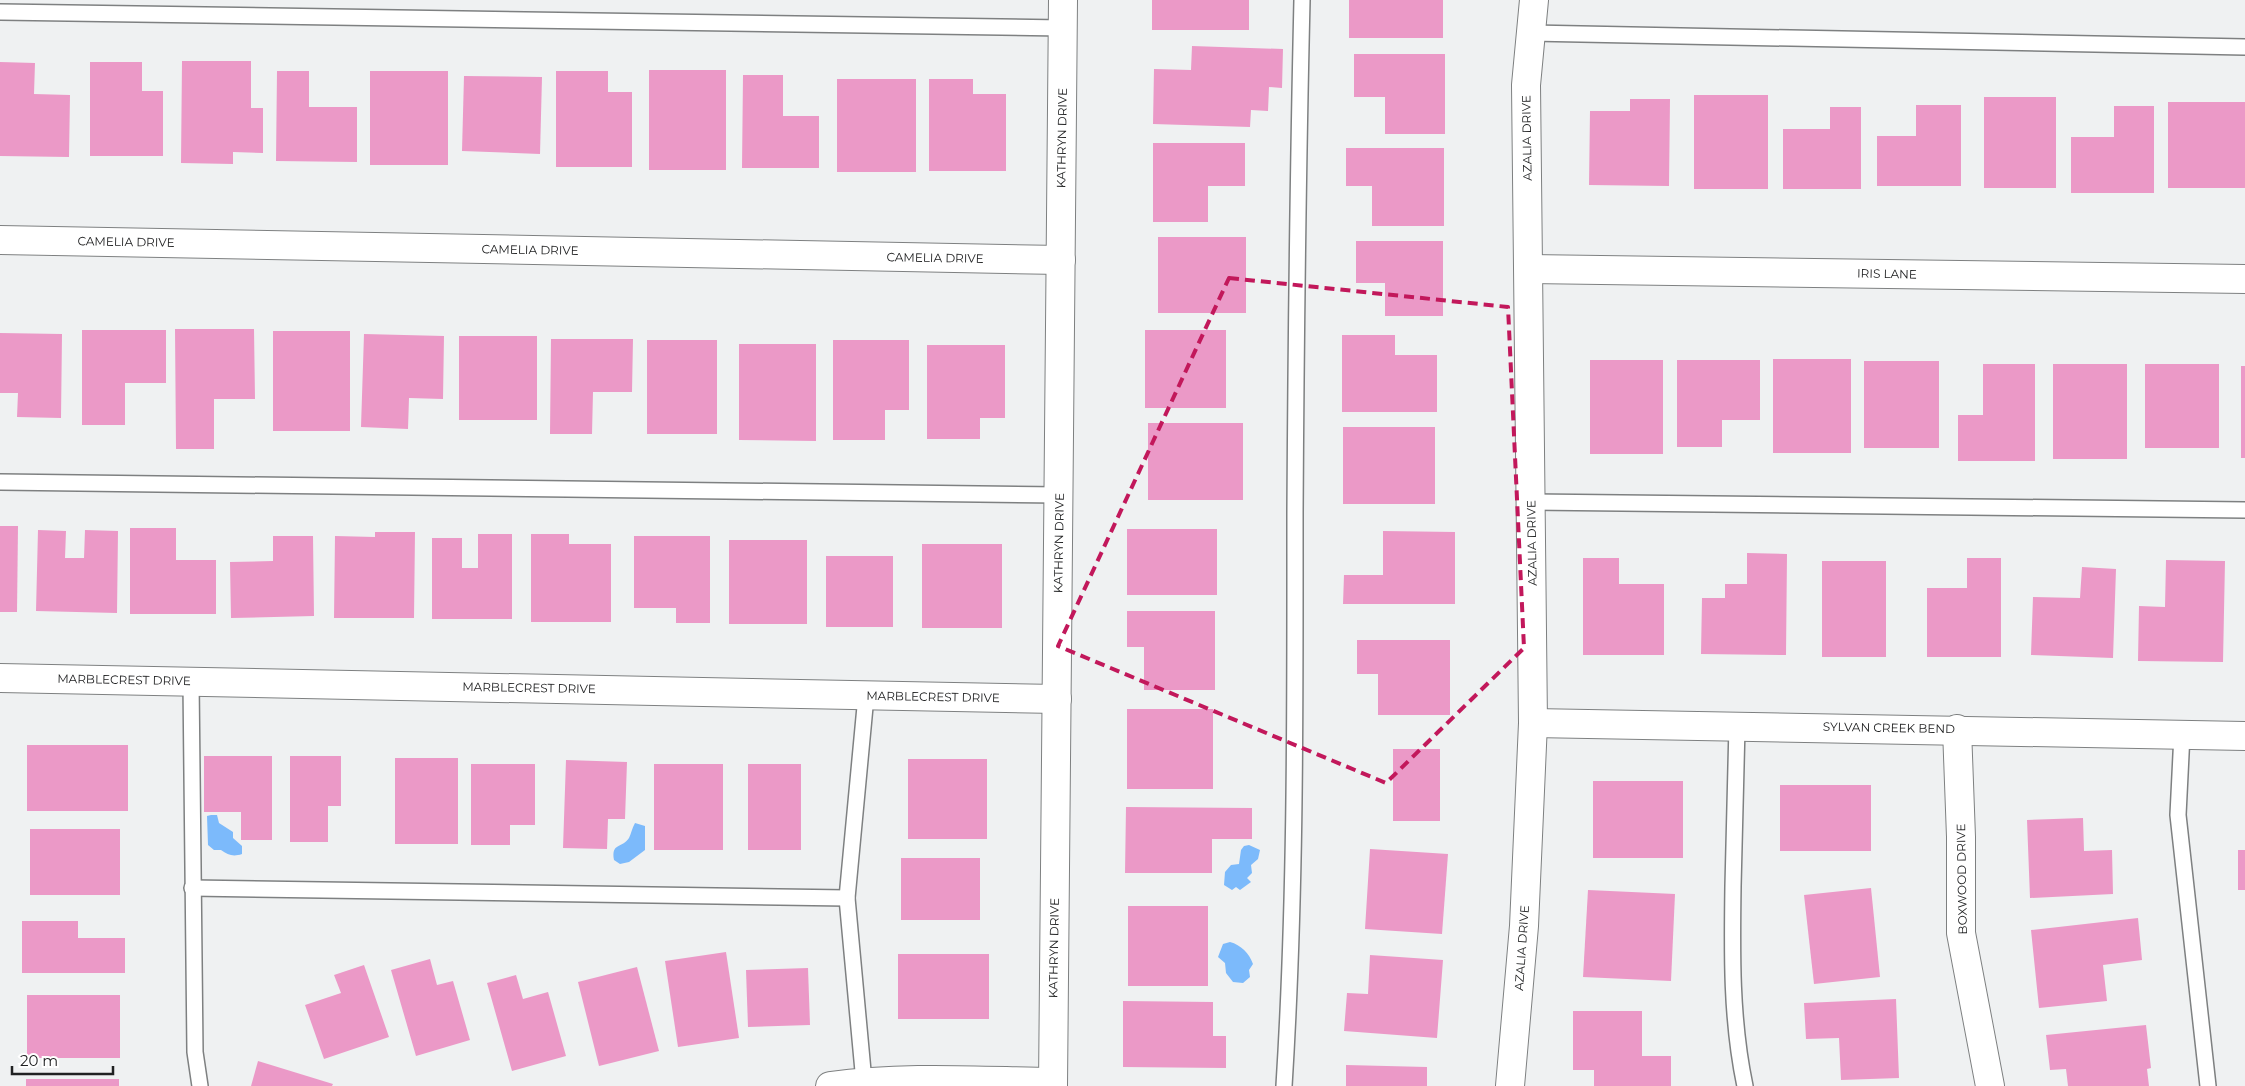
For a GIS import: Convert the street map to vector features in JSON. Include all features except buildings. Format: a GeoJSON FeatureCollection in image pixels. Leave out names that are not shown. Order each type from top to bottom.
{"type":"FeatureCollection","features":[{"type":"Feature","properties":{"kind":"street","name":"KATHRYN DRIVE"},"geometry":{"type":"LineString","coordinates":[[1053,1084],[1064,0]]}},
{"type":"Feature","properties":{"kind":"street","name":"AZALIA DRIVE"},"geometry":{"type":"LineString","coordinates":[[1510,1086],[1524,926],[1533,723],[1526,85],[1534,0]]}},
{"type":"Feature","properties":{"kind":"street","name":"CAMELIA DRIVE"},"geometry":{"type":"LineString","coordinates":[[0,240],[1061,260]]}},
{"type":"Feature","properties":{"kind":"street","name":"IRIS LANE"},"geometry":{"type":"LineString","coordinates":[[1529,269],[2245,279]]}},
{"type":"Feature","properties":{"kind":"street","name":"MARBLECREST DRIVE"},"geometry":{"type":"LineString","coordinates":[[0,678],[1057,700]]}},
{"type":"Feature","properties":{"kind":"street","name":"SYLVAN CREEK BEND"},"geometry":{"type":"LineString","coordinates":[[1533,723],[1957,729],[2245,736]]}},
{"type":"Feature","properties":{"kind":"street","name":"BOXWOOD DRIVE"},"geometry":{"type":"LineString","coordinates":[[1957,729],[1961,837],[1961,933],[1990,1086]]}},
{"type":"Feature","properties":{"kind":"street"},"geometry":{"type":"LineString","coordinates":[[830,1086],[864,1082],[1053,1084]]}},
{"type":"Feature","properties":{"kind":"lane"},"geometry":{"type":"LineString","coordinates":[[1284,1086],[1289,1005],[1294,826],[1296,273],[1302,0]]}},
{"type":"Feature","properties":{"kind":"lane"},"geometry":{"type":"LineString","coordinates":[[0,12],[1063,28]]}},
{"type":"Feature","properties":{"kind":"lane"},"geometry":{"type":"LineString","coordinates":[[1531,33],[2245,47]]}},
{"type":"Feature","properties":{"kind":"lane"},"geometry":{"type":"LineString","coordinates":[[0,482],[1059,495]]}},
{"type":"Feature","properties":{"kind":"lane"},"geometry":{"type":"LineString","coordinates":[[1531,502],[2245,510]]}},
{"type":"Feature","properties":{"kind":"lane"},"geometry":{"type":"LineString","coordinates":[[191,681],[195,1052],[200,1086]]}},
{"type":"Feature","properties":{"kind":"lane"},"geometry":{"type":"LineString","coordinates":[[864,1082],[847,898],[866,696]]}},
{"type":"Feature","properties":{"kind":"lane"},"geometry":{"type":"LineString","coordinates":[[1737,726],[1732,934],[1733,1001],[1737,1051],[1745,1086]]}},
{"type":"Feature","properties":{"kind":"lane"},"geometry":{"type":"LineString","coordinates":[[2182,734],[2178,815],[2208,1086]]}},
{"type":"Feature","properties":{"kind":"lane"},"geometry":{"type":"LineString","coordinates":[[192,888],[847,898]]}},
{"type":"Feature","properties":{"kind":"highlighted area"},"geometry":{"type":"Polygon","coordinates":[[[1229,278],[1508,307],[1524,648],[1386,783],[1058,646],[1229,278]]]}},
{"type":"Feature","properties":{"kind":"water"},"geometry":{"type":"Polygon","coordinates":[[[217,815],[219,823],[233,832],[233,838],[242,846],[242,854],[231,855],[221,850],[214,850],[208,845],[207,816],[217,815]]]}},
{"type":"Feature","properties":{"kind":"water"},"geometry":{"type":"Polygon","coordinates":[[[635,823],[645,826],[645,850],[629,862],[620,864],[614,860],[614,851],[629,838],[635,823]]]}},
{"type":"Feature","properties":{"kind":"water"},"geometry":{"type":"Polygon","coordinates":[[[1249,845],[1260,850],[1258,859],[1251,865],[1252,873],[1247,878],[1251,882],[1240,890],[1236,887],[1232,890],[1224,885],[1225,872],[1231,865],[1239,864],[1241,850],[1244,846],[1249,845]]]}},
{"type":"Feature","properties":{"kind":"water"},"geometry":{"type":"Polygon","coordinates":[[[1230,942],[1244,950],[1253,964],[1249,970],[1250,977],[1243,983],[1233,982],[1226,973],[1225,963],[1218,957],[1223,944],[1230,942]]]}}]}
